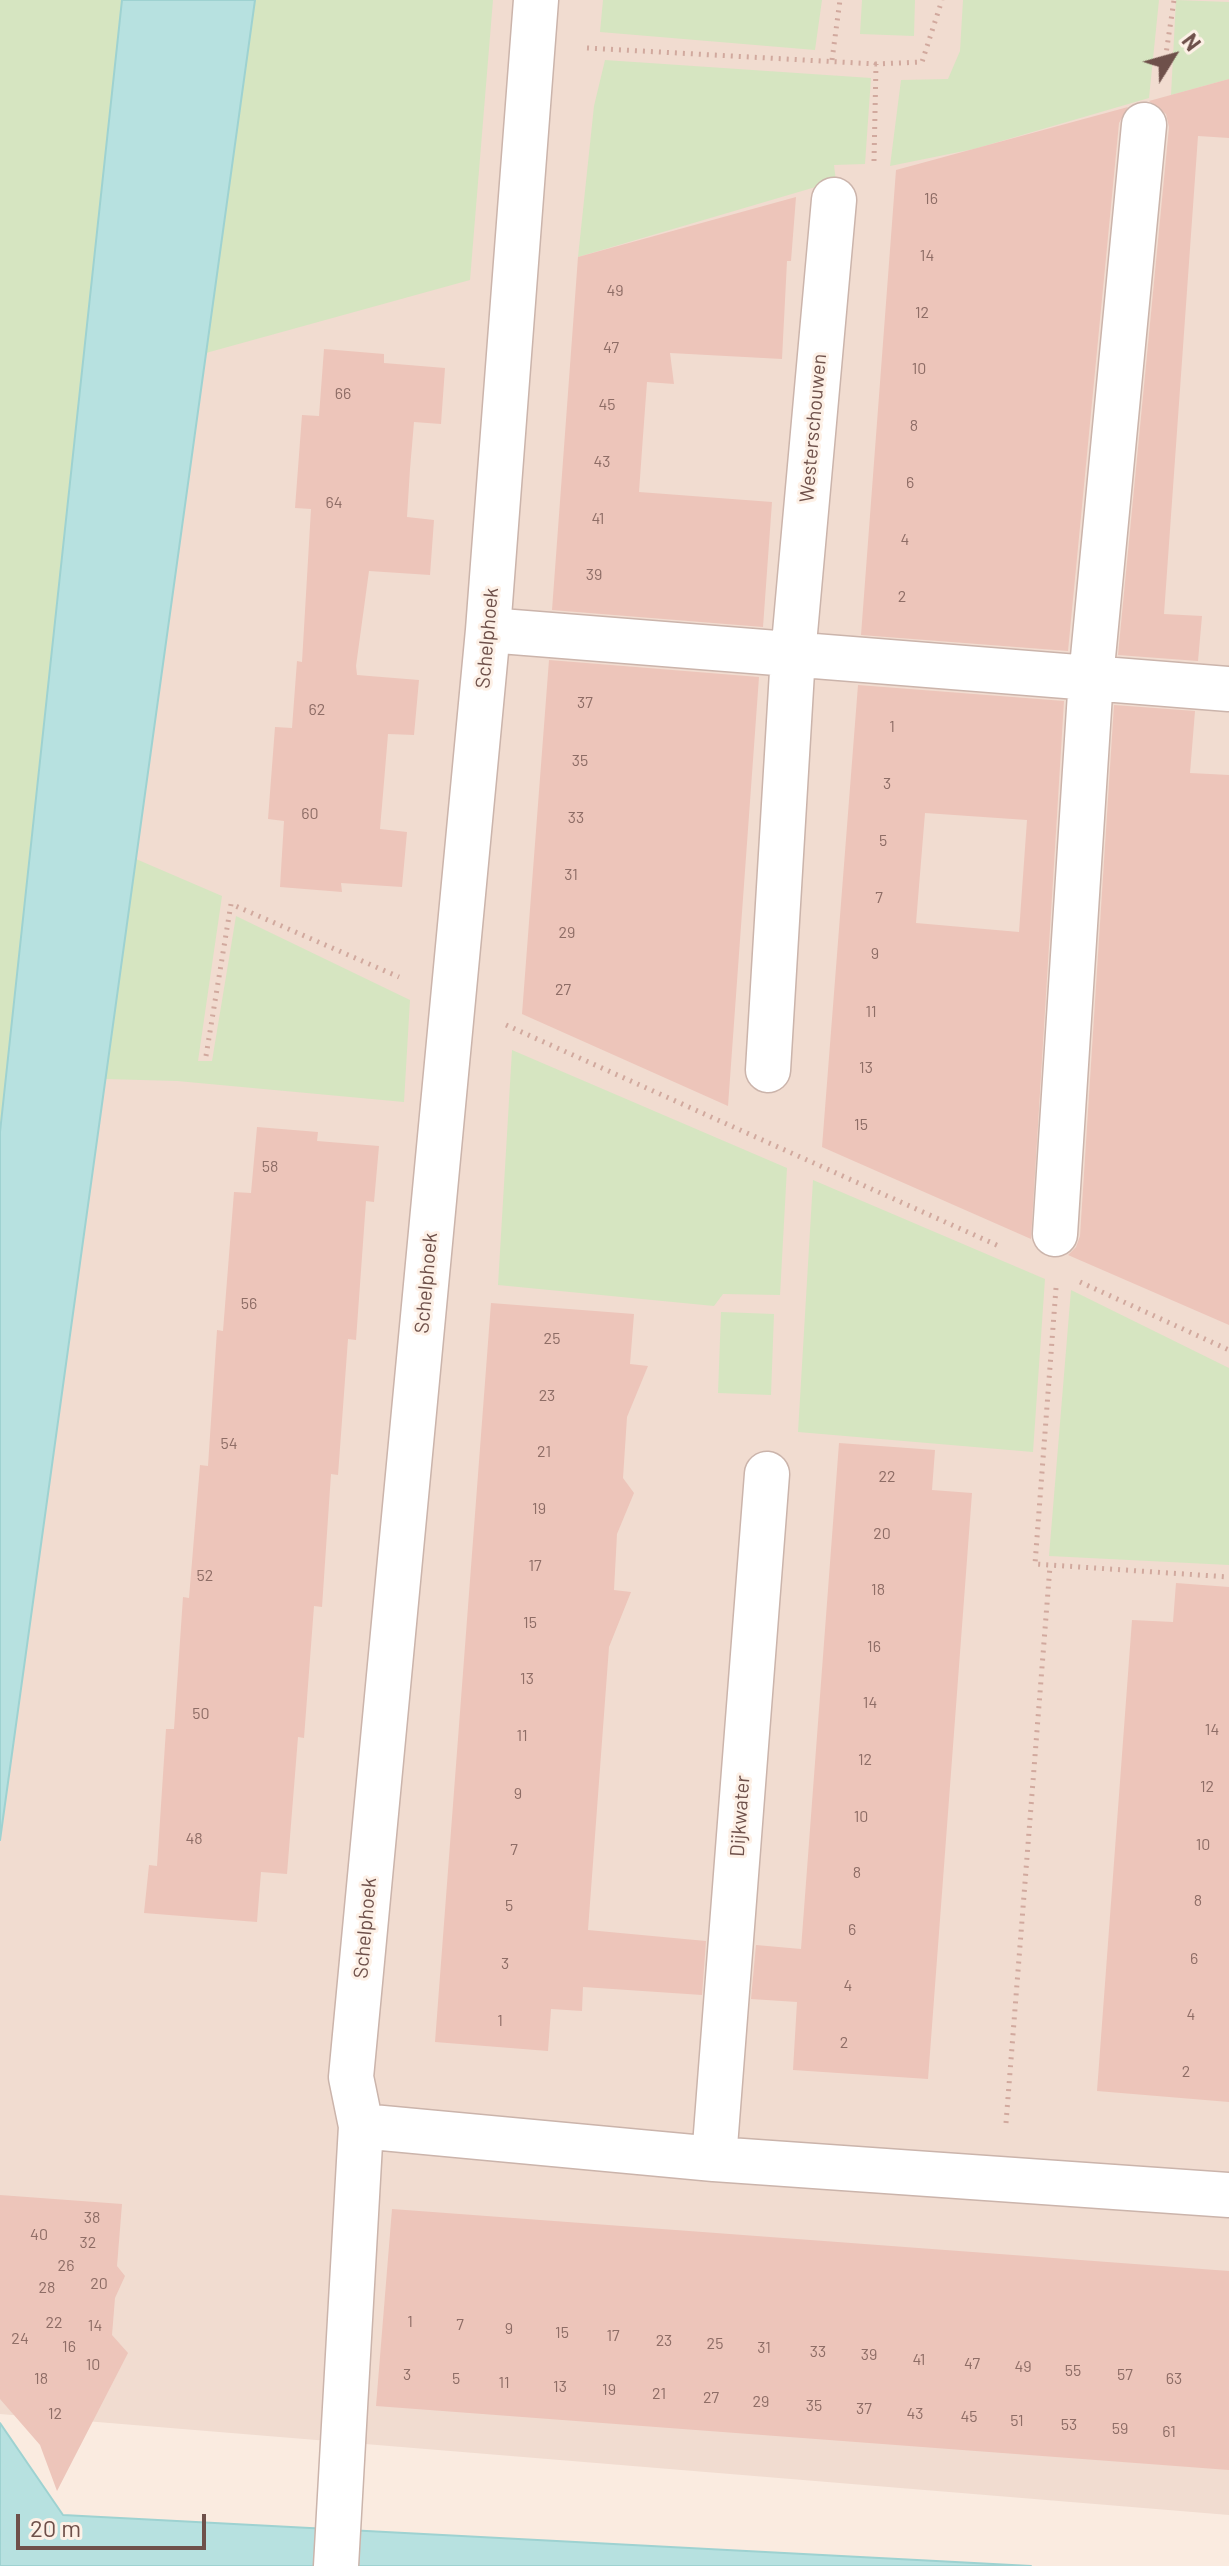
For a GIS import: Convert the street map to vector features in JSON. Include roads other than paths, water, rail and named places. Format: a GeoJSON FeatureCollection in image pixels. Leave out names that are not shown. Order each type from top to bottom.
{"type":"FeatureCollection","features":[{"type":"Feature","properties":{"kind":"street","name":"Schelphoek"},"geometry":{"type":"LineString","coordinates":[[336,2566],[361,2126],[351,2077],[488,630],[530,46],[536,0]]}},
{"type":"Feature","properties":{"kind":"street"},"geometry":{"type":"LineString","coordinates":[[1056,1253],[1091,678],[1144,125]]}},
{"type":"Feature","properties":{"kind":"street","name":"Westerschouwen"},"geometry":{"type":"LineString","coordinates":[[768,1070],[793,655],[834,200]]}},
{"type":"Feature","properties":{"kind":"street"},"geometry":{"type":"LineString","coordinates":[[488,630],[1229,689]]}},
{"type":"Feature","properties":{"kind":"street","name":"Dijkwater"},"geometry":{"type":"LineString","coordinates":[[714,2159],[767,1474]]}},
{"type":"Feature","properties":{"kind":"street"},"geometry":{"type":"LineString","coordinates":[[361,2126],[714,2159],[1229,2195]]}},
{"type":"Feature","properties":{"kind":"water"},"geometry":{"type":"Polygon","coordinates":[[[122,0],[255,0],[0,1840],[0,1132],[122,0]]]}},
{"type":"Feature","properties":{"kind":"water"},"geometry":{"type":"Polygon","coordinates":[[[0,2423],[63,2515],[1031,2566],[0,2566],[0,2423]]]}}]}
